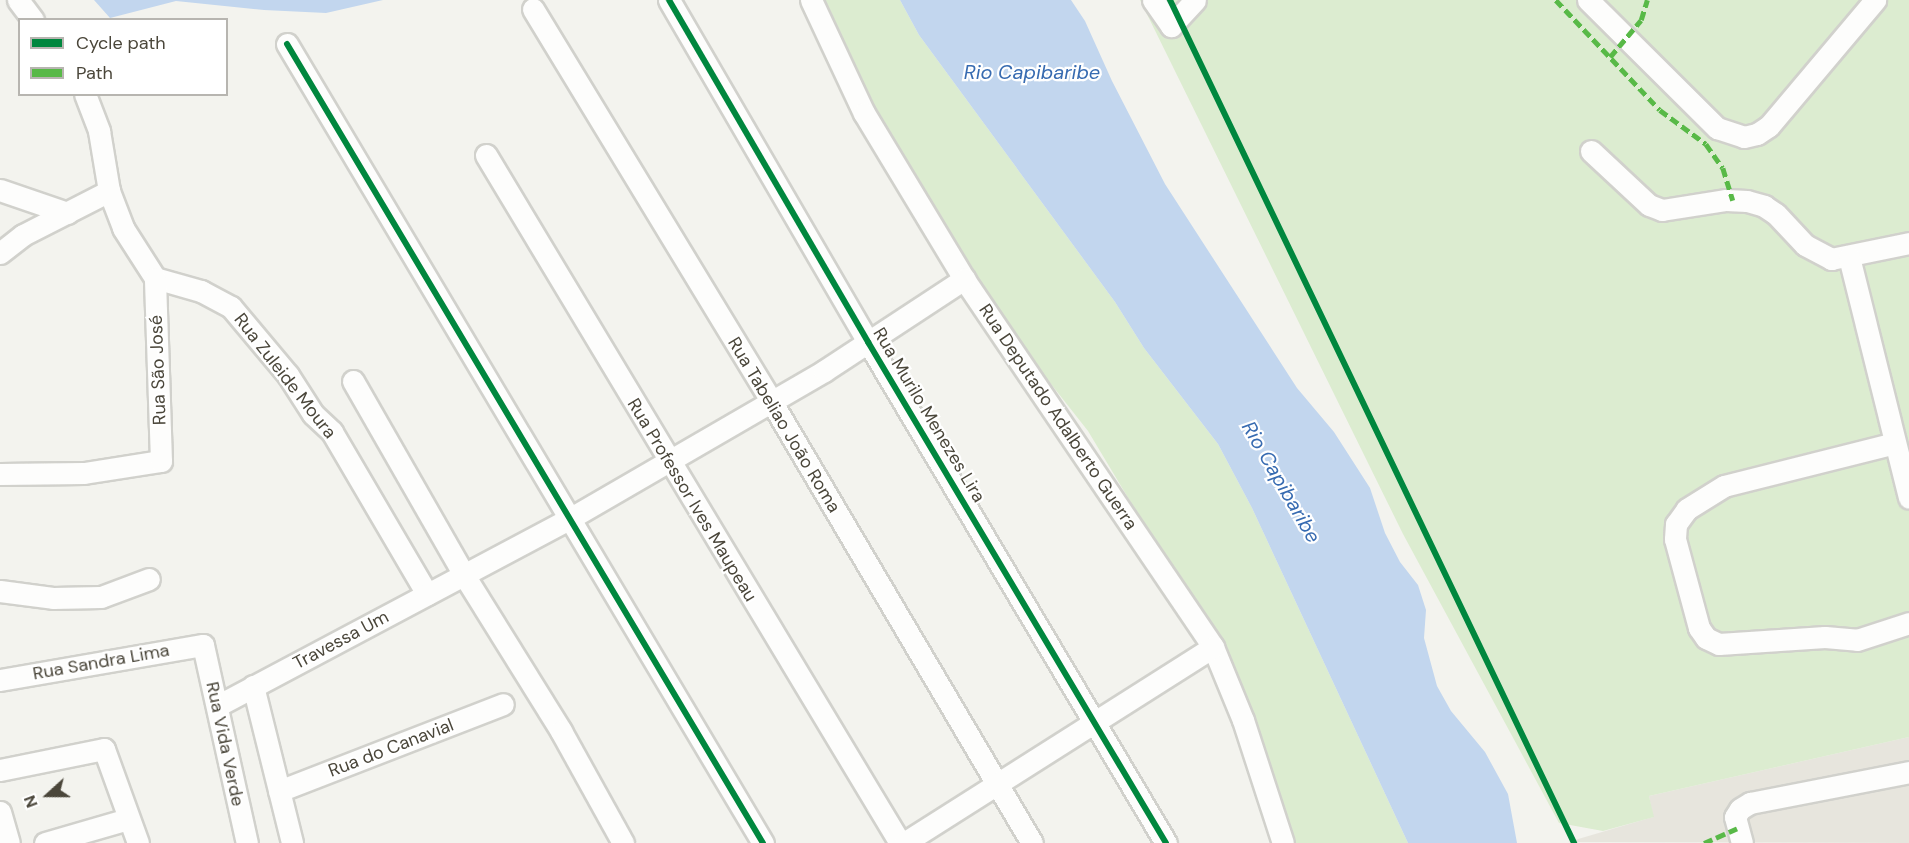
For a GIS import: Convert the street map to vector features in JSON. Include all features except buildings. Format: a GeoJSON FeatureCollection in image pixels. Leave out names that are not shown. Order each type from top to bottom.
{"type":"FeatureCollection","features":[{"type":"Feature","properties":{"kind":"street"},"geometry":{"type":"LineString","coordinates":[[18,0],[32,18]]}},
{"type":"Feature","properties":{"kind":"street","name":"Rua Murilo Menezes Lira"},"geometry":{"type":"LineString","coordinates":[[669,0],[868,342],[1166,843]]}},
{"type":"Feature","properties":{"kind":"street","name":"Rua Deputado Adalberto Guerra"},"geometry":{"type":"LineString","coordinates":[[811,0],[864,113],[964,279],[1213,647],[1243,720],[1283,843]]}},
{"type":"Feature","properties":{"kind":"street"},"geometry":{"type":"LineString","coordinates":[[1153,0],[1171,26],[1195,0]]}},
{"type":"Feature","properties":{"kind":"street"},"geometry":{"type":"LineString","coordinates":[[1588,0],[1717,128],[1744,137],[1757,134],[1769,126],[1875,0]]}},
{"type":"Feature","properties":{"kind":"street","name":"Rua Tabeliao João Roma"},"geometry":{"type":"LineString","coordinates":[[533,9],[771,401],[1032,843]]}},
{"type":"Feature","properties":{"kind":"street"},"geometry":{"type":"LineString","coordinates":[[287,44],[763,843]]}},
{"type":"Feature","properties":{"kind":"street"},"geometry":{"type":"LineString","coordinates":[[87,96],[99,131],[109,191],[123,228],[155,278]]}},
{"type":"Feature","properties":{"kind":"street"},"geometry":{"type":"LineString","coordinates":[[1591,152],[1649,205],[1662,210],[1726,200],[1747,201],[1764,206],[1776,214],[1816,253],[1831,259],[1909,243]]}},
{"type":"Feature","properties":{"kind":"street","name":"Rua Professor Ives Maupeau"},"geometry":{"type":"LineString","coordinates":[[486,155],[668,461],[900,843]]}},
{"type":"Feature","properties":{"kind":"street"},"geometry":{"type":"LineString","coordinates":[[0,190],[67,213]]}},
{"type":"Feature","properties":{"kind":"street"},"geometry":{"type":"LineString","coordinates":[[0,253],[23,235],[109,191]]}},
{"type":"Feature","properties":{"kind":"street"},"geometry":{"type":"LineString","coordinates":[[1849,257],[1909,498]]}},
{"type":"Feature","properties":{"kind":"street","name":"Rua São José"},"geometry":{"type":"LineString","coordinates":[[0,474],[84,473],[161,461],[155,278]]}},
{"type":"Feature","properties":{"kind":"street","name":"Rua Zuleide Moura"},"geometry":{"type":"LineString","coordinates":[[155,278],[201,291],[231,307],[288,375],[314,414],[332,432],[427,594]]}},
{"type":"Feature","properties":{"kind":"street","name":"Travessa Um"},"geometry":{"type":"LineString","coordinates":[[217,706],[568,519],[771,401],[868,342],[964,279]]}},
{"type":"Feature","properties":{"kind":"street"},"geometry":{"type":"LineString","coordinates":[[352,381],[464,575],[561,731],[623,843]]}},
{"type":"Feature","properties":{"kind":"street"},"geometry":{"type":"LineString","coordinates":[[1895,443],[1724,486],[1687,508],[1676,525],[1675,539],[1699,628],[1706,638],[1719,644],[1824,637],[1857,640],[1909,623]]}},
{"type":"Feature","properties":{"kind":"street"},"geometry":{"type":"LineString","coordinates":[[0,591],[53,598],[102,597],[149,579]]}},
{"type":"Feature","properties":{"kind":"street","name":"Rua Sandra Lima"},"geometry":{"type":"LineString","coordinates":[[0,680],[203,645]]}},
{"type":"Feature","properties":{"kind":"street","name":"Rua Vida Verde"},"geometry":{"type":"LineString","coordinates":[[203,645],[247,843]]}},
{"type":"Feature","properties":{"kind":"street"},"geometry":{"type":"LineString","coordinates":[[904,843],[1213,647]]}},
{"type":"Feature","properties":{"kind":"street"},"geometry":{"type":"LineString","coordinates":[[253,686],[292,843]]}},
{"type":"Feature","properties":{"kind":"street","name":"Rua do Canavial"},"geometry":{"type":"LineString","coordinates":[[279,791],[503,704]]}},
{"type":"Feature","properties":{"kind":"street"},"geometry":{"type":"LineString","coordinates":[[0,770],[104,749],[138,843]]}},
{"type":"Feature","properties":{"kind":"street"},"geometry":{"type":"LineString","coordinates":[[1742,843],[1735,817],[1740,809],[1750,803],[1909,772]]}},
{"type":"Feature","properties":{"kind":"street"},"geometry":{"type":"LineString","coordinates":[[0,812],[9,843]]}},
{"type":"Feature","properties":{"kind":"street"},"geometry":{"type":"LineString","coordinates":[[45,843],[128,819]]}},
{"type":"Feature","properties":{"kind":"shaded area"},"geometry":{"type":"Polygon","coordinates":[[[1909,737],[1909,843],[1568,842],[1653,817],[1649,796],[1909,737]]]}},
{"type":"Feature","properties":{"kind":"green space"},"geometry":{"type":"Polygon","coordinates":[[[818,0],[900,0],[919,35],[1115,302],[1144,348],[1218,444],[1252,508],[1408,843],[1290,843],[1268,758],[1241,686],[1088,431],[1021,346],[964,263],[834,40],[818,0]]]}},
{"type":"Feature","properties":{"kind":"green space"},"geometry":{"type":"Polygon","coordinates":[[[1140,0],[1909,0],[1909,737],[1649,796],[1654,817],[1603,831],[1559,823],[1403,534],[1140,0]]]}},
{"type":"Feature","properties":{"kind":"water"},"geometry":{"type":"Polygon","coordinates":[[[94,0],[383,0],[326,13],[264,10],[176,1],[110,18],[94,0]]]}},
{"type":"Feature","properties":{"kind":"water","name":"Rio Capibaribe"},"geometry":{"type":"Polygon","coordinates":[[[900,0],[1071,0],[1085,21],[1112,81],[1165,184],[1297,388],[1334,432],[1370,488],[1385,533],[1400,562],[1418,585],[1426,610],[1424,638],[1437,686],[1451,711],[1485,752],[1508,794],[1517,843],[1408,843],[1252,508],[1218,444],[1144,348],[1115,302],[919,35],[900,0]]]}},
{"type":"Feature","properties":{"kind":"marked path"},"geometry":{"type":"LineString","coordinates":[[1556,0],[1660,110],[1706,144],[1723,168],[1733,201]]}},
{"type":"Feature","properties":{"kind":"marked path"},"geometry":{"type":"LineString","coordinates":[[1610,57],[1641,20],[1647,0]]}},
{"type":"Feature","properties":{"kind":"marked path"},"geometry":{"type":"LineString","coordinates":[[1704,843],[1738,828]]}},
{"type":"Feature","properties":{"kind":"cycle path"},"geometry":{"type":"LineString","coordinates":[[669,0],[868,342],[1166,843]]}},
{"type":"Feature","properties":{"kind":"cycle path"},"geometry":{"type":"LineString","coordinates":[[1170,0],[1574,843]]}},
{"type":"Feature","properties":{"kind":"cycle path"},"geometry":{"type":"LineString","coordinates":[[287,44],[763,843]]}}]}
